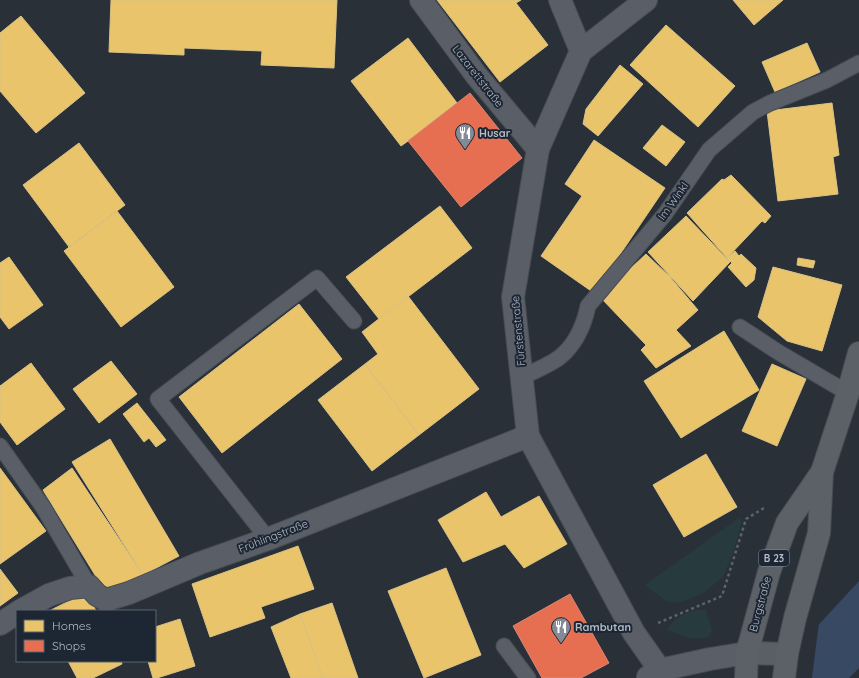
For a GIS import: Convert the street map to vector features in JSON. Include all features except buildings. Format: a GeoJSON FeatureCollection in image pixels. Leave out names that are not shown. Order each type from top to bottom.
{"type":"FeatureCollection","features":[{"type":"Feature","properties":{"kind":"main road","name":"Burgstraße"},"geometry":{"type":"LineString","coordinates":[[787,654],[795,618],[819,533],[822,472],[848,393],[859,353]]}},
{"type":"Feature","properties":{"kind":"main road","name":"Burgstraße"},"geometry":{"type":"LineString","coordinates":[[748,653],[769,572],[787,524],[822,472]]}},
{"type":"Feature","properties":{"kind":"main road","name":"B 23"},"geometry":{"type":"LineString","coordinates":[[746,678],[748,653]]}},
{"type":"Feature","properties":{"kind":"main road","name":"B 23"},"geometry":{"type":"LineString","coordinates":[[784,678],[787,654]]}},
{"type":"Feature","properties":{"kind":"street","name":"Lazarettstraße"},"geometry":{"type":"LineString","coordinates":[[421,0],[476,75],[538,150]]}},
{"type":"Feature","properties":{"kind":"street"},"geometry":{"type":"LineString","coordinates":[[560,0],[580,51]]}},
{"type":"Feature","properties":{"kind":"street","name":"Fürstenstraße"},"geometry":{"type":"LineString","coordinates":[[646,0],[580,51],[538,150],[513,297],[528,436],[634,633],[653,674]]}},
{"type":"Feature","properties":{"kind":"street","name":"Frühlingstraße"},"geometry":{"type":"LineString","coordinates":[[89,586],[97,595],[106,600],[129,593],[200,563],[268,539],[528,436]]}},
{"type":"Feature","properties":{"kind":"street"},"geometry":{"type":"LineString","coordinates":[[22,610],[49,595],[70,588],[89,586]]}},
{"type":"Feature","properties":{"kind":"street"},"geometry":{"type":"LineString","coordinates":[[0,624],[16,614]]}},
{"type":"Feature","properties":{"kind":"street"},"geometry":{"type":"LineString","coordinates":[[653,674],[710,659],[748,653],[787,654]]}},
{"type":"Feature","properties":{"kind":"lane","name":"Im Winkl"},"geometry":{"type":"LineString","coordinates":[[522,377],[560,357],[574,342],[584,323],[588,306],[665,214],[709,150],[752,112],[770,103],[827,80],[859,63]]}},
{"type":"Feature","properties":{"kind":"lane"},"geometry":{"type":"LineString","coordinates":[[268,539],[158,399],[317,278],[354,320]]}},
{"type":"Feature","properties":{"kind":"lane"},"geometry":{"type":"LineString","coordinates":[[740,328],[848,393]]}},
{"type":"Feature","properties":{"kind":"lane"},"geometry":{"type":"LineString","coordinates":[[0,446],[43,506],[89,586]]}},
{"type":"Feature","properties":{"kind":"lane"},"geometry":{"type":"LineString","coordinates":[[504,646],[528,678]]}},
{"type":"Feature","properties":{"kind":"path"},"geometry":{"type":"LineString","coordinates":[[634,633],[722,596],[746,520],[765,508]]}},
{"type":"Feature","properties":{"kind":"green space"},"geometry":{"type":"Polygon","coordinates":[[[739,518],[742,521],[733,553],[723,577],[705,592],[677,603],[666,601],[645,585],[739,518]]]}},
{"type":"Feature","properties":{"kind":"green space"},"geometry":{"type":"Polygon","coordinates":[[[697,610],[706,610],[712,630],[710,637],[692,639],[667,630],[676,619],[697,610]]]}},
{"type":"Feature","properties":{"kind":"water"},"geometry":{"type":"Polygon","coordinates":[[[859,581],[859,668],[849,678],[762,678],[774,671],[859,581]]]}},
{"type":"Feature","properties":{"kind":"pier"},"geometry":{"type":"Polygon","coordinates":[[[819,622],[812,678],[760,678],[773,669],[819,622]]]}},
{"type":"Feature","properties":{"kind":"place","name":"Husar"},"geometry":{"type":"Point","coordinates":[465,150]}},
{"type":"Feature","properties":{"kind":"place","name":"Rambutan"},"geometry":{"type":"Point","coordinates":[561,644]}}]}
